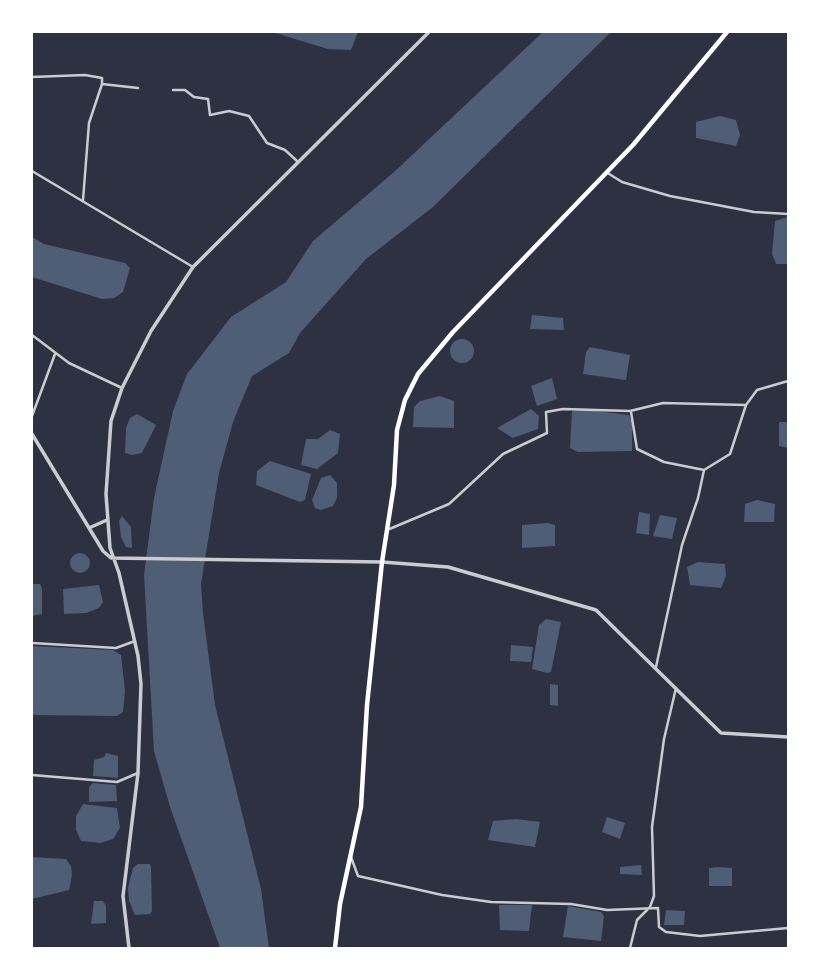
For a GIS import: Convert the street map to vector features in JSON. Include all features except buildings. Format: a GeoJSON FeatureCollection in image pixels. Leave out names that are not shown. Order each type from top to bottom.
{"type":"FeatureCollection","features":[{"type":"Feature","properties":{"kind":"main road"},"geometry":{"type":"LineString","coordinates":[[335,948],[363,789],[367,705],[382,562],[394,485],[397,430],[405,400],[418,374],[453,331],[606,172],[727,32]]}},
{"type":"Feature","properties":{"kind":"street"},"geometry":{"type":"LineString","coordinates":[[129,948],[124,896],[138,773],[141,684],[135,641],[110,548],[107,520],[108,444],[122,388],[151,331],[193,267],[429,32]]}},
{"type":"Feature","properties":{"kind":"street"},"geometry":{"type":"LineString","coordinates":[[32,77],[85,75],[102,78],[89,123],[83,200]]}},
{"type":"Feature","properties":{"kind":"street"},"geometry":{"type":"LineString","coordinates":[[102,84],[138,88]]}},
{"type":"Feature","properties":{"kind":"street"},"geometry":{"type":"LineString","coordinates":[[173,90],[185,90],[192,96],[208,99],[210,115],[229,111],[249,116],[267,143],[285,150],[297,161]]}},
{"type":"Feature","properties":{"kind":"street"},"geometry":{"type":"LineString","coordinates":[[32,171],[193,267]]}},
{"type":"Feature","properties":{"kind":"street"},"geometry":{"type":"LineString","coordinates":[[606,172],[622,182],[670,196],[754,212],[789,214]]}},
{"type":"Feature","properties":{"kind":"street"},"geometry":{"type":"LineString","coordinates":[[32,334],[55,354],[122,388]]}},
{"type":"Feature","properties":{"kind":"street"},"geometry":{"type":"LineString","coordinates":[[32,416],[55,354]]}},
{"type":"Feature","properties":{"kind":"street"},"geometry":{"type":"LineString","coordinates":[[631,411],[637,449],[664,462],[704,470],[730,454],[746,405],[757,390],[789,381]]}},
{"type":"Feature","properties":{"kind":"street"},"geometry":{"type":"LineString","coordinates":[[387,530],[449,504],[503,454],[547,433],[546,412],[563,409],[631,411],[663,403],[746,405]]}},
{"type":"Feature","properties":{"kind":"street"},"geometry":{"type":"LineString","coordinates":[[32,434],[103,551],[114,559],[382,562],[448,566],[591,607],[606,617],[725,735],[789,737]]}},
{"type":"Feature","properties":{"kind":"street"},"geometry":{"type":"LineString","coordinates":[[656,667],[682,545],[698,498],[704,470]]}},
{"type":"Feature","properties":{"kind":"street"},"geometry":{"type":"LineString","coordinates":[[89,528],[107,520]]}},
{"type":"Feature","properties":{"kind":"street"},"geometry":{"type":"LineString","coordinates":[[32,643],[116,648],[135,641]]}},
{"type":"Feature","properties":{"kind":"street"},"geometry":{"type":"LineString","coordinates":[[630,948],[637,920],[650,906],[654,896],[652,827],[664,739],[676,688]]}},
{"type":"Feature","properties":{"kind":"street"},"geometry":{"type":"LineString","coordinates":[[32,775],[117,782],[138,773]]}},
{"type":"Feature","properties":{"kind":"street"},"geometry":{"type":"LineString","coordinates":[[351,854],[358,876],[442,895],[491,902],[571,904],[607,910],[650,906],[660,910],[659,927],[666,932],[700,936],[789,928]]}},
{"type":"Feature","properties":{"kind":"water"},"geometry":{"type":"Polygon","coordinates":[[[272,32],[358,32],[351,50],[328,49],[272,32]]]}},
{"type":"Feature","properties":{"kind":"water"},"geometry":{"type":"Polygon","coordinates":[[[543,32],[611,32],[433,207],[366,259],[300,333],[289,353],[252,376],[233,422],[219,473],[201,584],[215,705],[261,889],[269,948],[220,948],[170,807],[154,751],[144,575],[154,498],[173,411],[187,374],[231,317],[286,282],[313,241],[394,172],[543,32]]]}},
{"type":"Feature","properties":{"kind":"water"},"geometry":{"type":"Polygon","coordinates":[[[720,116],[736,120],[740,135],[736,146],[696,138],[696,122],[720,116]]]}},
{"type":"Feature","properties":{"kind":"water"},"geometry":{"type":"Polygon","coordinates":[[[788,217],[788,264],[776,264],[772,254],[775,221],[788,217]]]}},
{"type":"Feature","properties":{"kind":"water"},"geometry":{"type":"Polygon","coordinates":[[[32,237],[44,244],[125,263],[130,268],[123,292],[114,298],[102,299],[32,277],[32,237]]]}},
{"type":"Feature","properties":{"kind":"water"},"geometry":{"type":"Polygon","coordinates":[[[532,315],[563,318],[564,330],[530,329],[532,315]]]}},
{"type":"Feature","properties":{"kind":"water"},"geometry":{"type":"Polygon","coordinates":[[[462,339],[473,346],[474,351],[467,362],[462,363],[451,356],[450,351],[457,340],[462,339]]]}},
{"type":"Feature","properties":{"kind":"water"},"geometry":{"type":"Polygon","coordinates":[[[590,347],[630,355],[626,380],[583,374],[586,352],[590,347]]]}},
{"type":"Feature","properties":{"kind":"water"},"geometry":{"type":"Polygon","coordinates":[[[552,378],[557,399],[537,406],[531,386],[552,378]]]}},
{"type":"Feature","properties":{"kind":"water"},"geometry":{"type":"Polygon","coordinates":[[[440,396],[454,401],[454,428],[413,427],[414,407],[420,401],[440,396]]]}},
{"type":"Feature","properties":{"kind":"water"},"geometry":{"type":"Polygon","coordinates":[[[531,409],[539,416],[538,429],[513,438],[497,428],[531,409]]]}},
{"type":"Feature","properties":{"kind":"water"},"geometry":{"type":"Polygon","coordinates":[[[589,410],[629,415],[632,423],[632,451],[578,452],[570,448],[572,411],[589,410]]]}},
{"type":"Feature","properties":{"kind":"water"},"geometry":{"type":"Polygon","coordinates":[[[137,414],[156,425],[142,453],[132,455],[125,453],[126,428],[130,418],[137,414]]]}},
{"type":"Feature","properties":{"kind":"water"},"geometry":{"type":"Polygon","coordinates":[[[779,422],[788,422],[788,448],[779,446],[779,422]]]}},
{"type":"Feature","properties":{"kind":"water"},"geometry":{"type":"Polygon","coordinates":[[[330,430],[340,434],[338,453],[317,469],[301,465],[306,439],[318,439],[330,430]]]}},
{"type":"Feature","properties":{"kind":"water"},"geometry":{"type":"Polygon","coordinates":[[[270,461],[311,474],[305,500],[300,502],[256,485],[257,471],[270,461]]]}},
{"type":"Feature","properties":{"kind":"water"},"geometry":{"type":"Polygon","coordinates":[[[330,475],[337,483],[337,498],[333,506],[321,510],[315,508],[312,500],[321,478],[330,475]]]}},
{"type":"Feature","properties":{"kind":"water"},"geometry":{"type":"Polygon","coordinates":[[[757,500],[775,504],[774,522],[744,522],[745,504],[757,500]]]}},
{"type":"Feature","properties":{"kind":"water"},"geometry":{"type":"Polygon","coordinates":[[[639,512],[650,514],[649,535],[636,533],[639,512]]]}},
{"type":"Feature","properties":{"kind":"water"},"geometry":{"type":"Polygon","coordinates":[[[660,515],[677,518],[672,539],[653,536],[660,515]]]}},
{"type":"Feature","properties":{"kind":"water"},"geometry":{"type":"Polygon","coordinates":[[[122,516],[131,527],[132,548],[126,547],[121,537],[119,521],[122,516]]]}},
{"type":"Feature","properties":{"kind":"water"},"geometry":{"type":"Polygon","coordinates":[[[522,525],[555,525],[555,546],[522,548],[522,525]]]}},
{"type":"Feature","properties":{"kind":"water"},"geometry":{"type":"Polygon","coordinates":[[[80,553],[87,556],[90,563],[87,570],[80,573],[73,570],[70,563],[73,556],[80,553]]]}},
{"type":"Feature","properties":{"kind":"water"},"geometry":{"type":"Polygon","coordinates":[[[698,562],[725,564],[726,576],[721,588],[690,585],[687,567],[698,562]]]}},
{"type":"Feature","properties":{"kind":"water"},"geometry":{"type":"Polygon","coordinates":[[[32,584],[40,584],[42,588],[42,614],[32,616],[32,584]]]}},
{"type":"Feature","properties":{"kind":"water"},"geometry":{"type":"Polygon","coordinates":[[[99,585],[103,602],[99,608],[86,613],[64,614],[63,589],[99,585]]]}},
{"type":"Feature","properties":{"kind":"water"},"geometry":{"type":"Polygon","coordinates":[[[546,619],[561,622],[551,672],[547,673],[532,669],[539,625],[546,619]]]}},
{"type":"Feature","properties":{"kind":"water"},"geometry":{"type":"Polygon","coordinates":[[[511,645],[533,647],[531,662],[510,661],[511,645]]]}},
{"type":"Feature","properties":{"kind":"water"},"geometry":{"type":"Polygon","coordinates":[[[32,646],[113,650],[121,655],[125,691],[123,712],[117,716],[32,715],[32,646]]]}},
{"type":"Feature","properties":{"kind":"water"},"geometry":{"type":"Polygon","coordinates":[[[550,684],[558,685],[558,706],[550,705],[550,684]]]}},
{"type":"Feature","properties":{"kind":"water"},"geometry":{"type":"Polygon","coordinates":[[[106,753],[118,756],[118,778],[93,776],[94,760],[104,757],[106,753]]]}},
{"type":"Feature","properties":{"kind":"water"},"geometry":{"type":"Polygon","coordinates":[[[93,783],[116,785],[117,801],[89,802],[89,787],[93,783]]]}},
{"type":"Feature","properties":{"kind":"water"},"geometry":{"type":"Polygon","coordinates":[[[83,804],[117,808],[120,828],[113,839],[101,843],[81,841],[76,830],[76,816],[83,804]]]}},
{"type":"Feature","properties":{"kind":"water"},"geometry":{"type":"Polygon","coordinates":[[[607,817],[625,823],[620,839],[602,832],[607,817]]]}},
{"type":"Feature","properties":{"kind":"water"},"geometry":{"type":"Polygon","coordinates":[[[516,819],[540,822],[535,847],[488,840],[493,821],[516,819]]]}},
{"type":"Feature","properties":{"kind":"water"},"geometry":{"type":"Polygon","coordinates":[[[32,857],[66,859],[71,866],[72,875],[69,890],[32,899],[32,857]]]}},
{"type":"Feature","properties":{"kind":"water"},"geometry":{"type":"Polygon","coordinates":[[[138,864],[150,864],[151,867],[150,914],[135,915],[129,901],[128,888],[133,868],[138,864]]]}},
{"type":"Feature","properties":{"kind":"water"},"geometry":{"type":"Polygon","coordinates":[[[641,865],[642,875],[620,874],[620,867],[641,865]]]}},
{"type":"Feature","properties":{"kind":"water"},"geometry":{"type":"Polygon","coordinates":[[[709,868],[732,868],[732,886],[709,886],[709,868]]]}},
{"type":"Feature","properties":{"kind":"water"},"geometry":{"type":"Polygon","coordinates":[[[94,901],[103,901],[106,906],[106,923],[91,924],[94,901]]]}},
{"type":"Feature","properties":{"kind":"water"},"geometry":{"type":"Polygon","coordinates":[[[499,905],[532,905],[529,931],[500,930],[499,905]]]}},
{"type":"Feature","properties":{"kind":"water"},"geometry":{"type":"Polygon","coordinates":[[[568,906],[601,912],[604,916],[601,941],[563,937],[568,906]]]}},
{"type":"Feature","properties":{"kind":"water"},"geometry":{"type":"Polygon","coordinates":[[[666,910],[685,911],[684,925],[664,925],[666,910]]]}}]}
